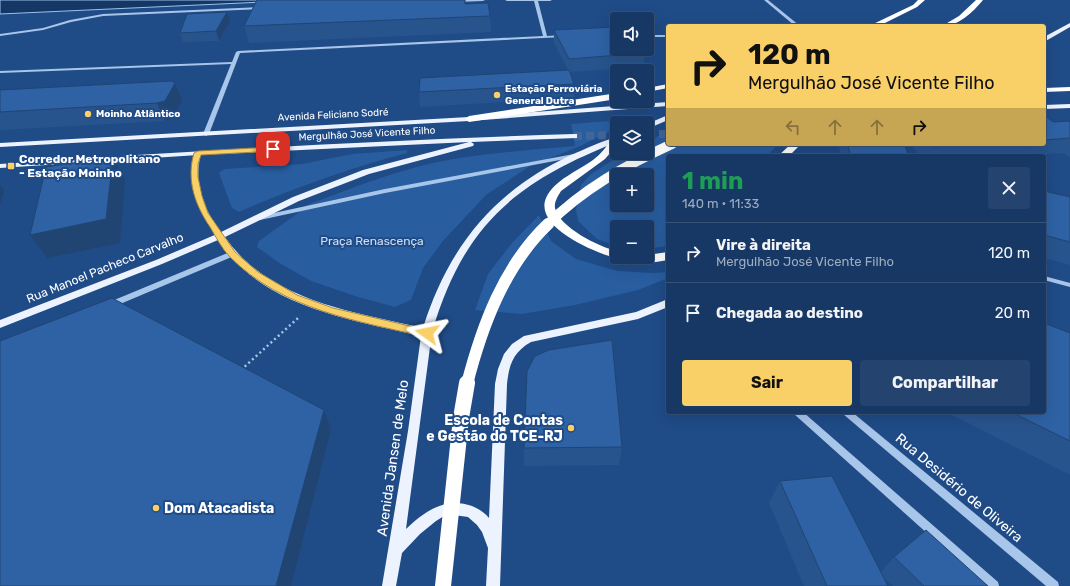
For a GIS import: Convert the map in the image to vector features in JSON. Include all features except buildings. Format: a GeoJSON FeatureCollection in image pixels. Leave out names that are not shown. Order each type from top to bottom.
{"type":"FeatureCollection","features":[{"type":"Feature","properties":{"kind":"highway"},"geometry":{"type":"LineString","coordinates":[[877,24],[915,6],[922,0]]}},
{"type":"Feature","properties":{"kind":"highway"},"geometry":{"type":"LineString","coordinates":[[950,24],[961,18],[980,0]]}},
{"type":"Feature","properties":{"kind":"highway"},"geometry":{"type":"LineString","coordinates":[[654,89],[666,86]]}},
{"type":"Feature","properties":{"kind":"highway"},"geometry":{"type":"LineString","coordinates":[[1046,90],[1070,89]]}},
{"type":"Feature","properties":{"kind":"highway"},"geometry":{"type":"LineString","coordinates":[[469,119],[610,97]]}},
{"type":"Feature","properties":{"kind":"highway"},"geometry":{"type":"LineString","coordinates":[[443,586],[463,408],[475,354],[495,299],[519,259],[543,227],[574,200],[615,171],[668,146]]}},
{"type":"Feature","properties":{"kind":"highway"},"geometry":{"type":"LineString","coordinates":[[785,154],[794,146]]}},
{"type":"Feature","properties":{"kind":"highway"},"geometry":{"type":"LineString","coordinates":[[610,149],[595,163],[560,186],[551,198],[549,209],[558,224],[580,240],[600,251],[610,253]]}},
{"type":"Feature","properties":{"kind":"highway"},"geometry":{"type":"LineString","coordinates":[[654,258],[666,256]]}},
{"type":"Feature","properties":{"kind":"main road"},"geometry":{"type":"LineString","coordinates":[[1046,40],[1070,25]]}},
{"type":"Feature","properties":{"kind":"main road"},"geometry":{"type":"LineString","coordinates":[[1046,40],[1064,36]]}},
{"type":"Feature","properties":{"kind":"main road","name":"Avenida Feliciano Sodré"},"geometry":{"type":"LineString","coordinates":[[0,145],[469,119],[666,104]]}},
{"type":"Feature","properties":{"kind":"main road"},"geometry":{"type":"LineString","coordinates":[[1046,107],[1070,106]]}},
{"type":"Feature","properties":{"kind":"main road"},"geometry":{"type":"LineString","coordinates":[[654,124],[666,118]]}},
{"type":"Feature","properties":{"kind":"main road","name":"Mergulhão José Vicente Filho"},"geometry":{"type":"LineString","coordinates":[[198,153],[574,136]]}},
{"type":"Feature","properties":{"kind":"main road","name":"Mergulhão José Vicente Filho"},"geometry":{"type":"LineString","coordinates":[[220,236],[296,200],[366,172],[488,139]]}},
{"type":"Feature","properties":{"kind":"main road","name":"Avenida Jansen de Melo"},"geometry":{"type":"LineString","coordinates":[[389,586],[397,548],[427,333],[439,296],[467,244],[484,220],[511,196],[542,173],[574,156],[610,141]]}},
{"type":"Feature","properties":{"kind":"main road"},"geometry":{"type":"LineString","coordinates":[[0,166],[198,153]]}},
{"type":"Feature","properties":{"kind":"main road"},"geometry":{"type":"LineString","coordinates":[[220,236],[232,254],[255,274],[294,297],[339,313],[427,333]]}},
{"type":"Feature","properties":{"kind":"main road","name":"Rua Manoel Pacheco Carvalho"},"geometry":{"type":"LineString","coordinates":[[0,324],[159,262],[220,236]]}},
{"type":"Feature","properties":{"kind":"main road"},"geometry":{"type":"LineString","coordinates":[[493,586],[501,384],[508,355],[520,343],[538,336],[638,315],[666,305]]}},
{"type":"Feature","properties":{"kind":"main road"},"geometry":{"type":"LineString","coordinates":[[397,548],[421,525],[438,512],[456,508],[467,510],[481,519],[487,527],[494,548]]}},
{"type":"Feature","properties":{"kind":"street"},"geometry":{"type":"LineString","coordinates":[[452,1],[483,0]]}},
{"type":"Feature","properties":{"kind":"street"},"geometry":{"type":"LineString","coordinates":[[507,0],[550,0]]}},
{"type":"Feature","properties":{"kind":"street"},"geometry":{"type":"LineString","coordinates":[[536,0],[545,36]]}},
{"type":"Feature","properties":{"kind":"street"},"geometry":{"type":"LineString","coordinates":[[766,0],[796,24]]}},
{"type":"Feature","properties":{"kind":"street"},"geometry":{"type":"LineString","coordinates":[[0,35],[43,29],[70,21],[103,15],[270,8]]}},
{"type":"Feature","properties":{"kind":"street"},"geometry":{"type":"LineString","coordinates":[[206,134],[238,52],[567,36]]}},
{"type":"Feature","properties":{"kind":"street"},"geometry":{"type":"LineString","coordinates":[[654,36],[666,36]]}},
{"type":"Feature","properties":{"kind":"street"},"geometry":{"type":"LineString","coordinates":[[0,72],[233,63]]}},
{"type":"Feature","properties":{"kind":"street"},"geometry":{"type":"LineString","coordinates":[[198,153],[195,170],[198,196],[204,213],[220,236]]}},
{"type":"Feature","properties":{"kind":"street"},"geometry":{"type":"LineString","coordinates":[[254,220],[385,191],[574,156]]}},
{"type":"Feature","properties":{"kind":"street"},"geometry":{"type":"LineString","coordinates":[[102,308],[232,254]]}},
{"type":"Feature","properties":{"kind":"street"},"geometry":{"type":"LineString","coordinates":[[1046,279],[1070,285]]}},
{"type":"Feature","properties":{"kind":"street"},"geometry":{"type":"LineString","coordinates":[[799,414],[994,586]]}},
{"type":"Feature","properties":{"kind":"street","name":"Rua Desidério de Oliveira"},"geometry":{"type":"LineString","coordinates":[[848,414],[1054,586]]}},
{"type":"Feature","properties":{"kind":"path"},"geometry":{"type":"LineString","coordinates":[[240,371],[314,304]]}},
{"type":"Feature","properties":{"kind":"green space","name":"Praça Renascença"},"geometry":{"type":"Polygon","coordinates":[[[610,121],[610,131],[578,147],[530,166],[486,195],[443,241],[423,268],[411,300],[395,307],[358,297],[311,281],[281,264],[257,247],[259,241],[307,205],[371,181],[420,166],[471,156],[575,146],[571,124],[610,121]]]}},
{"type":"Feature","properties":{"kind":"green space"},"geometry":{"type":"Polygon","coordinates":[[[666,133],[666,146],[776,146],[769,154],[666,154],[666,246],[661,247],[654,248],[654,220],[610,220],[610,244],[597,239],[578,221],[576,210],[581,185],[591,174],[613,160],[654,160],[654,138],[666,133]]]}},
{"type":"Feature","properties":{"kind":"green space"},"geometry":{"type":"Polygon","coordinates":[[[407,150],[407,153],[322,179],[239,212],[232,208],[219,173],[224,169],[302,164],[352,154],[407,150]]]}},
{"type":"Feature","properties":{"kind":"green space"},"geometry":{"type":"Polygon","coordinates":[[[539,215],[551,241],[576,259],[617,271],[666,272],[666,279],[638,290],[575,305],[522,314],[475,310],[488,274],[512,243],[539,215]]]}},
{"type":"Feature","properties":{"kind":"shaded area"},"geometry":{"type":"Polygon","coordinates":[[[0,0],[308,0],[0,14],[0,0]]]}},
{"type":"Feature","properties":{"kind":"tunnel"},"geometry":{"type":"LineString","coordinates":[[654,134],[666,134]]}},
{"type":"Feature","properties":{"kind":"tunnel"},"geometry":{"type":"LineString","coordinates":[[574,136],[610,135]]}},
{"type":"Feature","properties":{"kind":"place","name":"Estação Ferroviária General Dutra"},"geometry":{"type":"Point","coordinates":[497,95]}},
{"type":"Feature","properties":{"kind":"place","name":"Moinho Atlântico"},"geometry":{"type":"Point","coordinates":[88,114]}},
{"type":"Feature","properties":{"kind":"place","name":"Corredor Metropolitano - Estação Moinho"},"geometry":{"type":"Point","coordinates":[11,166]}},
{"type":"Feature","properties":{"kind":"place","name":"Escola de Contas e Gestão do TCE-RJ"},"geometry":{"type":"Point","coordinates":[571,428]}},
{"type":"Feature","properties":{"kind":"place","name":"Dom Atacadista"},"geometry":{"type":"Point","coordinates":[156,508]}},
{"type":"Feature","properties":{"kind":"route"},"geometry":{"type":"LineString","coordinates":[[273,149],[198,153],[195,164],[195,177],[198,196],[204,213],[232,254],[255,274],[294,297],[332,311],[427,333]]}}]}
